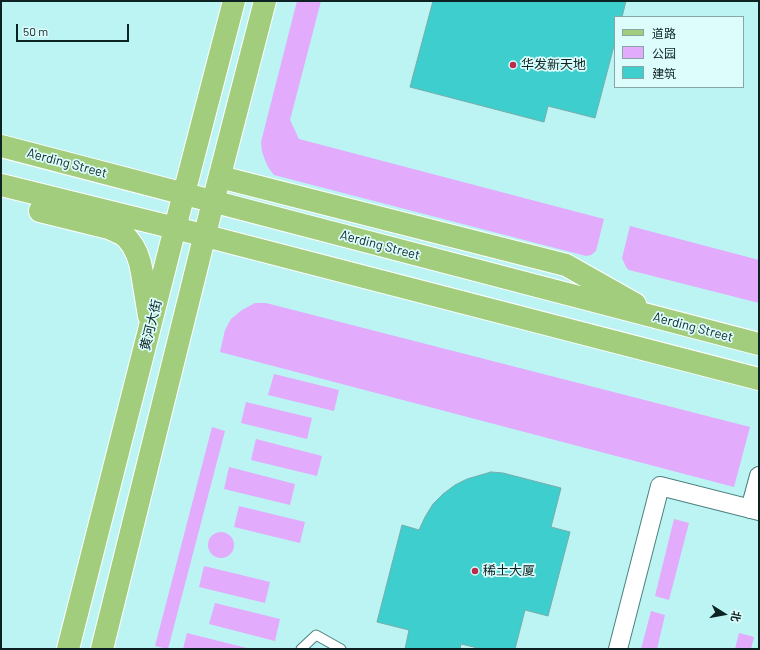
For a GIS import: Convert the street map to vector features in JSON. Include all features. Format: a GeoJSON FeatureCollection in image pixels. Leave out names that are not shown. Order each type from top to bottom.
{"type":"FeatureCollection","features":[{"type":"Feature","properties":{"kind":"main road","name":"黄河大街"},"geometry":{"type":"LineString","coordinates":[[68,649],[234,1]]}},
{"type":"Feature","properties":{"kind":"main road"},"geometry":{"type":"LineString","coordinates":[[102,649],[213,202],[265,1]]}},
{"type":"Feature","properties":{"kind":"main road","name":"A'erding Street"},"geometry":{"type":"LineString","coordinates":[[1,146],[759,344]]}},
{"type":"Feature","properties":{"kind":"main road"},"geometry":{"type":"LineString","coordinates":[[220,177],[566,265],[662,319]]}},
{"type":"Feature","properties":{"kind":"main road"},"geometry":{"type":"LineString","coordinates":[[9,187],[175,228],[759,379]]}},
{"type":"Feature","properties":{"kind":"main road"},"geometry":{"type":"LineString","coordinates":[[9,187],[40,211],[109,228],[127,238],[137,254],[141,268],[151,325]]}},
{"type":"Feature","properties":{"kind":"street"},"geometry":{"type":"LineString","coordinates":[[618,649],[660,486],[754,510],[759,476]]}},
{"type":"Feature","properties":{"kind":"lane"},"geometry":{"type":"LineString","coordinates":[[301,649],[316,636],[341,649]]}},
{"type":"Feature","properties":{"kind":"green space"},"geometry":{"type":"Polygon","coordinates":[[[297,1],[321,1],[290,120],[299,139],[604,219],[596,251],[591,255],[586,256],[274,175],[265,160],[261,142],[297,1]]]}},
{"type":"Feature","properties":{"kind":"green space"},"geometry":{"type":"Polygon","coordinates":[[[630,226],[759,260],[759,303],[629,270],[622,258],[630,226]]]}},
{"type":"Feature","properties":{"kind":"green space"},"geometry":{"type":"Polygon","coordinates":[[[255,303],[266,303],[750,427],[734,487],[220,352],[225,330],[231,319],[242,310],[255,303]]]}},
{"type":"Feature","properties":{"kind":"green space"},"geometry":{"type":"Polygon","coordinates":[[[274,374],[339,390],[334,411],[268,395],[274,374]]]}},
{"type":"Feature","properties":{"kind":"green space"},"geometry":{"type":"Polygon","coordinates":[[[246,402],[312,418],[307,439],[241,423],[246,402]]]}},
{"type":"Feature","properties":{"kind":"green space"},"geometry":{"type":"Polygon","coordinates":[[[212,427],[225,431],[168,649],[155,646],[212,427]]]}},
{"type":"Feature","properties":{"kind":"green space"},"geometry":{"type":"Polygon","coordinates":[[[256,439],[322,456],[317,476],[251,460],[256,439]]]}},
{"type":"Feature","properties":{"kind":"green space"},"geometry":{"type":"Polygon","coordinates":[[[229,467],[295,484],[290,505],[224,489],[229,467]]]}},
{"type":"Feature","properties":{"kind":"green space"},"geometry":{"type":"Polygon","coordinates":[[[239,506],[305,522],[300,543],[234,527],[239,506]]]}},
{"type":"Feature","properties":{"kind":"green space"},"geometry":{"type":"Polygon","coordinates":[[[674,519],[689,523],[669,600],[655,596],[674,519]]]}},
{"type":"Feature","properties":{"kind":"green space"},"geometry":{"type":"Polygon","coordinates":[[[221,532],[230,536],[234,545],[230,554],[221,558],[212,554],[208,545],[212,536],[221,532]]]}},
{"type":"Feature","properties":{"kind":"green space"},"geometry":{"type":"Polygon","coordinates":[[[204,566],[270,582],[265,603],[199,587],[204,566]]]}},
{"type":"Feature","properties":{"kind":"green space"},"geometry":{"type":"Polygon","coordinates":[[[215,603],[280,619],[275,641],[209,624],[215,603]]]}},
{"type":"Feature","properties":{"kind":"green space"},"geometry":{"type":"Polygon","coordinates":[[[651,611],[665,615],[657,649],[641,649],[651,611]]]}},
{"type":"Feature","properties":{"kind":"green space"},"geometry":{"type":"Polygon","coordinates":[[[187,633],[251,649],[183,649],[187,633]]]}},
{"type":"Feature","properties":{"kind":"green space"},"geometry":{"type":"Polygon","coordinates":[[[739,633],[754,637],[751,649],[735,649],[739,633]]]}},
{"type":"Feature","properties":{"kind":"building","name":"华发新天地"},"geometry":{"type":"Polygon","coordinates":[[[433,1],[626,1],[622,16],[614,16],[614,46],[595,118],[548,106],[544,122],[410,87],[433,1]]]}},
{"type":"Feature","properties":{"kind":"building","name":"稀土大厦"},"geometry":{"type":"Polygon","coordinates":[[[491,472],[503,473],[561,488],[551,527],[570,532],[548,616],[525,610],[515,649],[482,649],[461,644],[460,649],[405,649],[409,630],[377,622],[402,525],[419,530],[433,504],[443,494],[455,485],[467,479],[491,472]]]}},
{"type":"Feature","properties":{"kind":"place","name":"华发新天地"},"geometry":{"type":"Point","coordinates":[513,65]}},
{"type":"Feature","properties":{"kind":"place","name":"稀土大厦"},"geometry":{"type":"Point","coordinates":[475,571]}}]}
